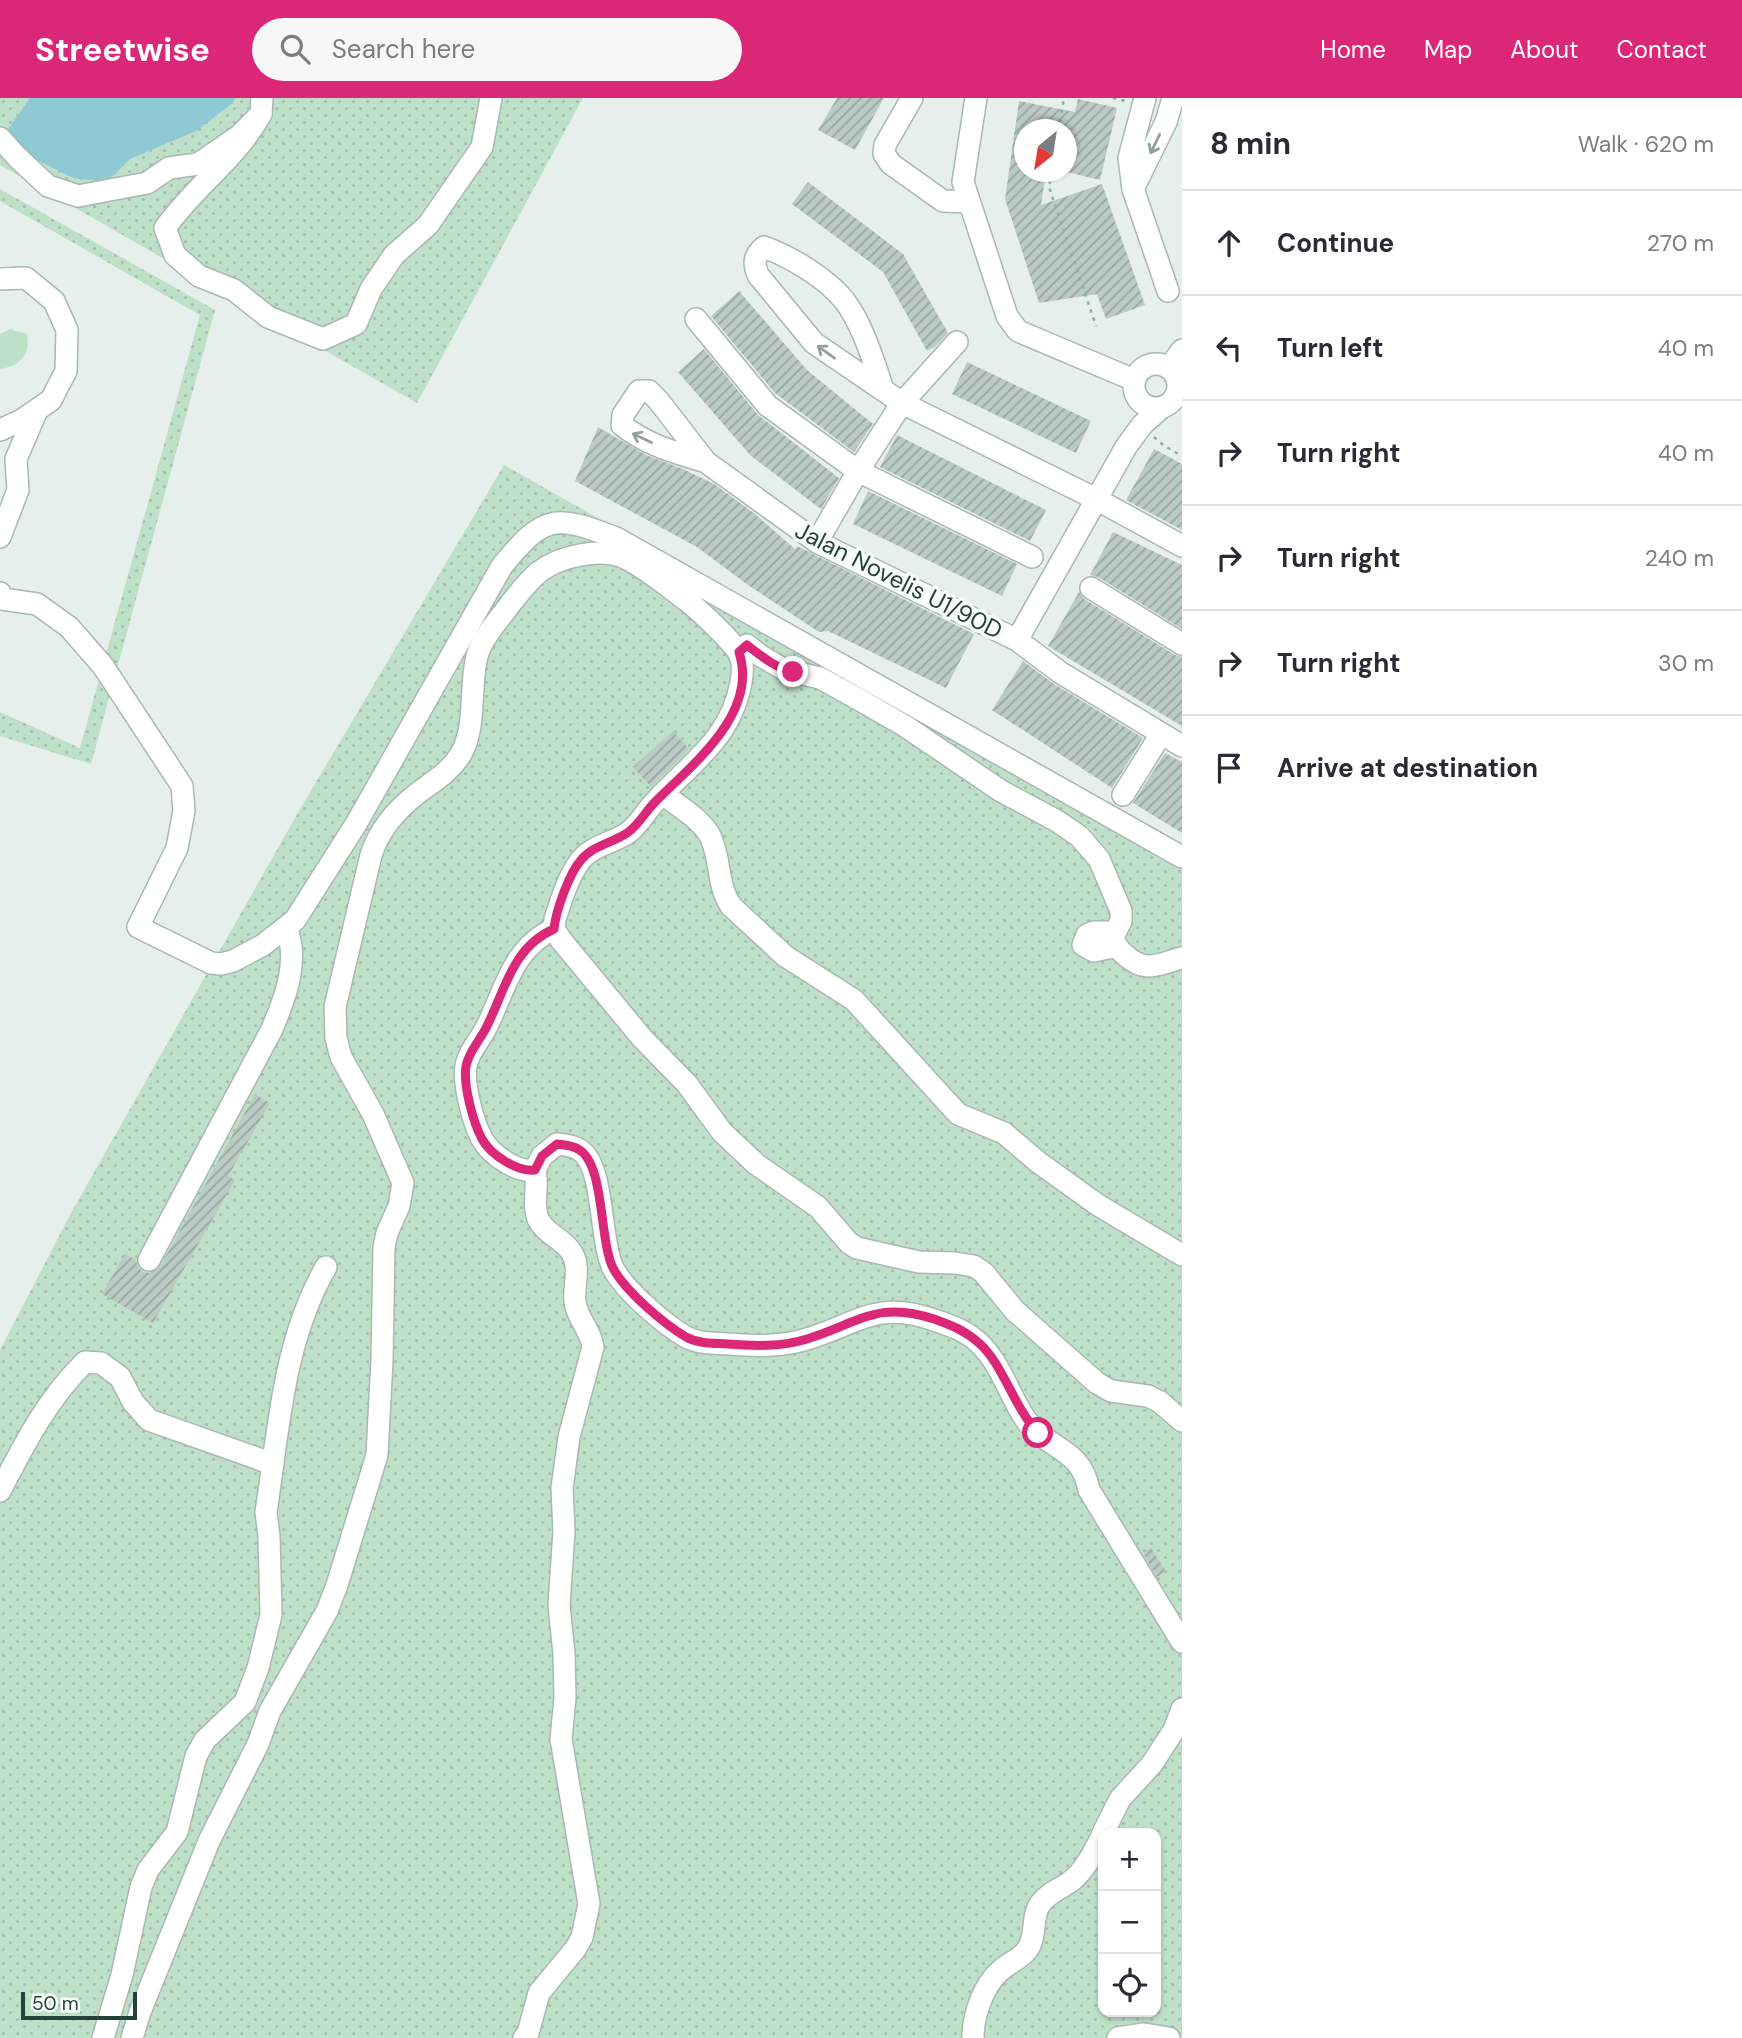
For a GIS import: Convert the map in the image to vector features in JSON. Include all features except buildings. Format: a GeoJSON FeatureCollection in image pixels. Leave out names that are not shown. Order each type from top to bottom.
{"type":"FeatureCollection","features":[{"type":"Feature","properties":{"kind":"street"},"geometry":{"type":"LineString","coordinates":[[262,106],[249,135],[219,171],[180,207],[165,228],[175,255],[199,276],[234,290],[268,317],[323,339],[355,324],[371,289],[394,255],[428,225],[482,147],[492,98]]}},
{"type":"Feature","properties":{"kind":"street"},"geometry":{"type":"LineString","coordinates":[[912,98],[885,145],[884,154],[891,164],[943,201],[968,202]]}},
{"type":"Feature","properties":{"kind":"street"},"geometry":{"type":"LineString","coordinates":[[976,98],[963,183],[1007,316],[1018,331],[1135,387],[1142,403],[1151,408],[1173,401],[1179,386],[1176,376],[1169,368],[1159,364],[1148,365],[1140,371],[1135,387]]}},
{"type":"Feature","properties":{"kind":"street"},"geometry":{"type":"LineString","coordinates":[[1144,98],[1129,158],[1133,189],[1168,291]]}},
{"type":"Feature","properties":{"kind":"street"},"geometry":{"type":"LineString","coordinates":[[1133,189],[1166,122],[1172,98]]}},
{"type":"Feature","properties":{"kind":"street"},"geometry":{"type":"LineString","coordinates":[[0,138],[48,186],[78,197],[147,183],[169,169],[198,164],[239,136],[262,106]]}},
{"type":"Feature","properties":{"kind":"street"},"geometry":{"type":"LineString","coordinates":[[883,389],[869,348],[846,303],[834,289],[785,255],[764,247],[756,254],[754,265],[758,275],[814,343],[902,403],[1096,499],[1182,546]]}},
{"type":"Feature","properties":{"kind":"street"},"geometry":{"type":"LineString","coordinates":[[0,279],[26,278],[54,301],[67,330],[66,372],[51,400],[0,430]]}},
{"type":"Feature","properties":{"kind":"street"},"geometry":{"type":"LineString","coordinates":[[696,319],[768,406],[858,471],[1032,557]]}},
{"type":"Feature","properties":{"kind":"street"},"geometry":{"type":"LineString","coordinates":[[817,542],[902,403],[957,342]]}},
{"type":"Feature","properties":{"kind":"street"},"geometry":{"type":"LineString","coordinates":[[1169,368],[1182,350]]}},
{"type":"Feature","properties":{"kind":"street","name":"Jalan Novelis U1/90D"},"geometry":{"type":"LineString","coordinates":[[1126,447],[1135,387]]}},
{"type":"Feature","properties":{"kind":"street","name":"Jalan Novelis U1/90D"},"geometry":{"type":"LineString","coordinates":[[706,462],[817,542],[1017,639],[1126,447],[1142,425],[1173,401]]}},
{"type":"Feature","properties":{"kind":"street"},"geometry":{"type":"LineString","coordinates":[[0,537],[18,490],[8,455],[37,410]]}},
{"type":"Feature","properties":{"kind":"street"},"geometry":{"type":"LineString","coordinates":[[1,597],[37,604],[69,627],[103,666],[182,786],[184,811],[177,848],[138,927],[211,963],[233,961],[263,945],[295,920],[356,824],[502,566],[532,532],[544,525],[580,524],[627,544],[1182,857]]}},
{"type":"Feature","properties":{"kind":"street"},"geometry":{"type":"LineString","coordinates":[[132,2038],[209,1841],[258,1744],[270,1711],[327,1611],[377,1455],[384,1247],[399,1206],[402,1183],[373,1114],[341,1057],[336,1038],[335,1007],[371,855],[377,838],[415,795],[448,772],[459,758],[467,741],[477,661],[482,643],[527,584],[542,570],[565,559],[596,553],[622,557],[689,602],[739,652],[744,667],[733,711],[722,732],[703,756],[627,833],[589,852],[580,860],[561,901],[554,929],[536,939],[515,961],[490,1021],[466,1065],[467,1096],[482,1139],[494,1153],[508,1163],[530,1171],[535,1170]]}},
{"type":"Feature","properties":{"kind":"street"},"geometry":{"type":"LineString","coordinates":[[1091,587],[1182,644]]}},
{"type":"Feature","properties":{"kind":"street"},"geometry":{"type":"LineString","coordinates":[[1017,639],[1061,673],[1182,746]]}},
{"type":"Feature","properties":{"kind":"street"},"geometry":{"type":"LineString","coordinates":[[739,652],[747,645],[785,670],[820,678],[905,726],[1001,792],[1057,821],[1079,836],[1099,859],[1113,889],[1121,911],[1116,939],[1125,955],[1143,967],[1182,958]]}},
{"type":"Feature","properties":{"kind":"street"},"geometry":{"type":"LineString","coordinates":[[1123,795],[1161,734]]}},
{"type":"Feature","properties":{"kind":"street"},"geometry":{"type":"LineString","coordinates":[[663,794],[691,816],[711,838],[724,897],[731,906],[785,956],[854,1000],[958,1114],[1004,1133],[1098,1205],[1182,1255]]}},
{"type":"Feature","properties":{"kind":"street"},"geometry":{"type":"LineString","coordinates":[[149,1260],[272,1030],[283,1004],[292,949],[286,928]]}},
{"type":"Feature","properties":{"kind":"street"},"geometry":{"type":"LineString","coordinates":[[554,929],[642,1038],[687,1084],[722,1132],[756,1164],[818,1207],[849,1243],[857,1248],[919,1262],[974,1266],[984,1273],[1015,1311],[1097,1383],[1111,1391],[1148,1396],[1160,1402],[1182,1421]]}},
{"type":"Feature","properties":{"kind":"street"},"geometry":{"type":"LineString","coordinates":[[524,2038],[531,2025],[539,1993],[582,1937],[589,1904],[561,1739],[565,1698],[559,1605],[564,1531],[564,1476],[569,1437],[593,1347],[592,1336],[577,1311],[574,1299],[575,1257],[567,1244],[542,1225],[537,1216],[535,1170],[542,1156],[557,1144],[579,1149],[591,1164],[599,1192],[604,1237],[613,1268],[631,1291],[662,1320],[688,1338],[701,1342],[740,1345],[782,1344],[806,1339],[880,1312],[905,1311],[957,1327],[968,1334],[990,1356],[1026,1420],[1038,1433],[1081,1465],[1089,1490],[1182,1642]]}},
{"type":"Feature","properties":{"kind":"street"},"geometry":{"type":"LineString","coordinates":[[103,2038],[141,1887],[148,1870],[177,1832],[196,1756],[205,1740],[245,1702],[258,1668],[271,1615],[266,1512],[290,1357],[304,1311],[327,1267]]}},
{"type":"Feature","properties":{"kind":"street"},"geometry":{"type":"LineString","coordinates":[[0,1491],[37,1422],[85,1362],[101,1363],[120,1377],[133,1402],[149,1420],[274,1464]]}},
{"type":"Feature","properties":{"kind":"street"},"geometry":{"type":"LineString","coordinates":[[245,1702],[270,1711]]}},
{"type":"Feature","properties":{"kind":"street"},"geometry":{"type":"LineString","coordinates":[[1106,1828],[1121,1799],[1152,1764],[1174,1730],[1182,1709]]}},
{"type":"Feature","properties":{"kind":"street"},"geometry":{"type":"LineString","coordinates":[[973,2038],[975,2015],[995,1977],[1030,1945],[1040,1904],[1084,1869],[1098,1842]]}},
{"type":"Feature","properties":{"kind":"street"},"geometry":{"type":"LineString","coordinates":[[1118,2038],[1144,2034],[1169,2038]]}},
{"type":"Feature","properties":{"kind":"path"},"geometry":{"type":"LineString","coordinates":[[1061,119],[1064,98]]}},
{"type":"Feature","properties":{"kind":"path"},"geometry":{"type":"LineString","coordinates":[[1050,182],[1049,187],[1096,326]]}},
{"type":"Feature","properties":{"kind":"path"},"geometry":{"type":"LineString","coordinates":[[1142,425],[1163,445],[1182,456]]}},
{"type":"Feature","properties":{"kind":"green space"},"geometry":{"type":"Polygon","coordinates":[[[0,98],[583,98],[417,403],[0,165],[0,98]]]}},
{"type":"Feature","properties":{"kind":"green space"},"geometry":{"type":"Polygon","coordinates":[[[0,189],[215,310],[91,764],[0,736],[0,712],[80,748],[200,315],[0,201],[0,189]]]}},
{"type":"Feature","properties":{"kind":"green space"},"geometry":{"type":"Polygon","coordinates":[[[10,329],[27,334],[27,348],[18,362],[0,369],[0,334],[10,329]]]}},
{"type":"Feature","properties":{"kind":"green space"},"geometry":{"type":"Polygon","coordinates":[[[504,465],[1182,848],[1182,2038],[0,2038],[0,1350],[71,1213],[299,811],[504,465]]]}},
{"type":"Feature","properties":{"kind":"water"},"geometry":{"type":"Polygon","coordinates":[[[30,98],[235,98],[233,103],[196,131],[130,159],[113,176],[99,181],[73,178],[17,150],[0,157],[0,141],[30,98]]]}},
{"type":"Feature","properties":{"kind":"route"},"geometry":{"type":"LineString","coordinates":[[793,672],[761,656],[747,645],[739,652],[744,667],[741,685],[733,711],[722,732],[703,756],[652,805],[640,822],[627,833],[589,852],[580,860],[561,901],[554,929],[536,939],[515,961],[490,1021],[466,1065],[467,1096],[482,1139],[494,1153],[508,1163],[530,1171],[535,1170],[542,1156],[557,1144],[579,1149],[586,1155],[599,1192],[604,1237],[613,1268],[631,1291],[662,1320],[688,1338],[701,1342],[753,1346],[782,1344],[806,1339],[880,1312],[905,1311],[924,1316],[957,1327],[982,1345],[1026,1420],[1038,1433]]}}]}
